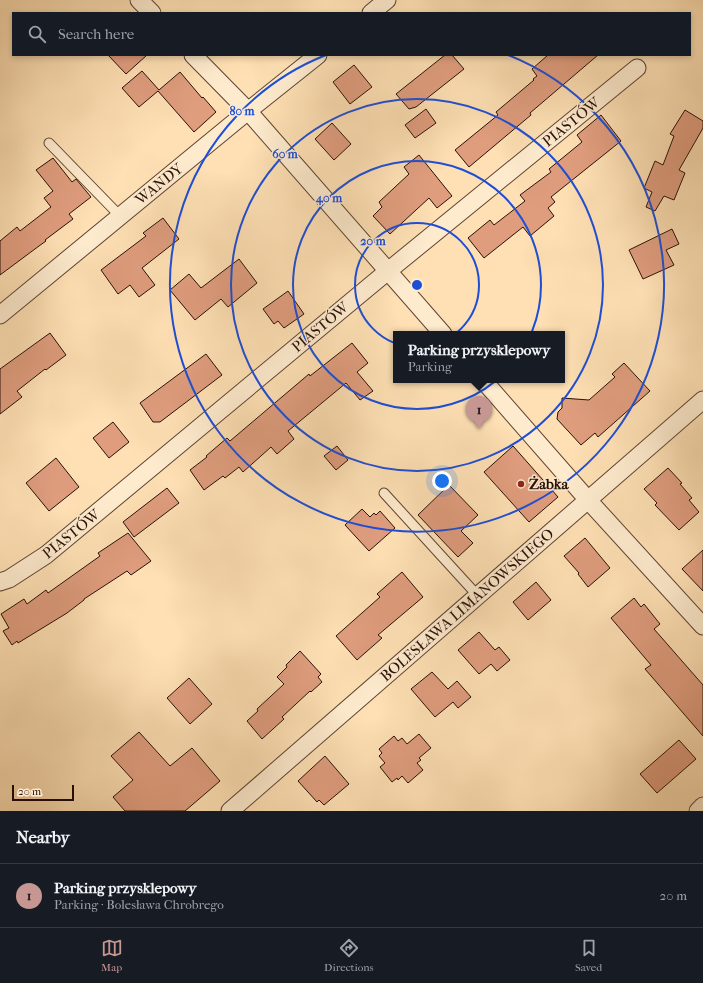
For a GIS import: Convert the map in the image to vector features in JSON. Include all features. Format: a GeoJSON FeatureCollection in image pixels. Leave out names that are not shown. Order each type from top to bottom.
{"type":"FeatureCollection","features":[{"type":"Feature","properties":{"kind":"street"},"geometry":{"type":"LineString","coordinates":[[139,0],[151,12]]}},
{"type":"Feature","properties":{"kind":"street"},"geometry":{"type":"LineString","coordinates":[[372,12],[387,0]]}},
{"type":"Feature","properties":{"kind":"street"},"geometry":{"type":"LineString","coordinates":[[194,56],[248,111],[440,331]]}},
{"type":"Feature","properties":{"kind":"street","name":"WANDY"},"geometry":{"type":"LineString","coordinates":[[0,315],[317,56]]}},
{"type":"Feature","properties":{"kind":"street","name":"PIASTÓW"},"geometry":{"type":"LineString","coordinates":[[0,582],[9,579],[46,555],[388,271],[637,68]]}},
{"type":"Feature","properties":{"kind":"street"},"geometry":{"type":"LineString","coordinates":[[486,383],[588,500],[703,626]]}},
{"type":"Feature","properties":{"kind":"street","name":"BOLESŁAWA LIMANOWSKIEGO"},"geometry":{"type":"LineString","coordinates":[[230,811],[703,400]]}},
{"type":"Feature","properties":{"kind":"street"},"geometry":{"type":"LineString","coordinates":[[698,811],[703,806]]}},
{"type":"Feature","properties":{"kind":"lane"},"geometry":{"type":"LineString","coordinates":[[49,143],[120,216]]}},
{"type":"Feature","properties":{"kind":"lane"},"geometry":{"type":"LineString","coordinates":[[384,493],[478,596]]}},
{"type":"Feature","properties":{"kind":"building"},"geometry":{"type":"Polygon","coordinates":[[[109,56],[146,56],[126,74],[109,56]]]}},
{"type":"Feature","properties":{"kind":"building"},"geometry":{"type":"Polygon","coordinates":[[[444,56],[453,56],[464,69],[416,107],[409,109],[396,94],[444,56]]]}},
{"type":"Feature","properties":{"kind":"building"},"geometry":{"type":"Polygon","coordinates":[[[547,56],[597,56],[530,113],[531,115],[469,167],[455,150],[498,115],[496,112],[534,80],[533,79],[537,76],[532,69],[547,56]]]}},
{"type":"Feature","properties":{"kind":"building"},"geometry":{"type":"Polygon","coordinates":[[[354,65],[372,87],[350,104],[333,82],[354,65]]]}},
{"type":"Feature","properties":{"kind":"building"},"geometry":{"type":"Polygon","coordinates":[[[142,71],[159,90],[180,72],[216,112],[194,132],[158,91],[139,107],[122,88],[142,71]]]}},
{"type":"Feature","properties":{"kind":"building"},"geometry":{"type":"Polygon","coordinates":[[[426,109],[436,123],[415,138],[405,125],[426,109]]]}},
{"type":"Feature","properties":{"kind":"building"},"geometry":{"type":"Polygon","coordinates":[[[685,110],[703,121],[703,128],[679,170],[685,173],[674,200],[664,196],[655,211],[646,207],[652,192],[644,188],[655,161],[663,165],[674,136],[670,134],[685,110]]]}},
{"type":"Feature","properties":{"kind":"building"},"geometry":{"type":"Polygon","coordinates":[[[601,115],[621,141],[551,197],[555,202],[548,208],[554,216],[530,236],[523,227],[484,258],[468,238],[490,220],[494,225],[525,201],[520,195],[551,172],[549,169],[582,142],[577,135],[601,115]]]}},
{"type":"Feature","properties":{"kind":"building"},"geometry":{"type":"Polygon","coordinates":[[[332,123],[351,144],[334,160],[315,139],[332,123]]]}},
{"type":"Feature","properties":{"kind":"building"},"geometry":{"type":"Polygon","coordinates":[[[419,155],[452,196],[437,208],[429,198],[390,234],[373,216],[382,207],[379,202],[409,174],[404,167],[419,155]]]}},
{"type":"Feature","properties":{"kind":"building"},"geometry":{"type":"Polygon","coordinates":[[[53,158],[72,182],[76,179],[91,197],[69,214],[73,219],[0,275],[0,241],[17,227],[20,231],[51,207],[44,198],[53,191],[36,170],[53,158]]]}},
{"type":"Feature","properties":{"kind":"building"},"geometry":{"type":"Polygon","coordinates":[[[163,218],[179,239],[142,268],[155,285],[139,297],[130,285],[118,294],[101,270],[146,236],[143,233],[163,218]]]}},
{"type":"Feature","properties":{"kind":"building"},"geometry":{"type":"Polygon","coordinates":[[[672,229],[679,244],[666,250],[674,265],[643,279],[629,250],[672,229]]]}},
{"type":"Feature","properties":{"kind":"building"},"geometry":{"type":"Polygon","coordinates":[[[239,259],[257,283],[228,307],[221,299],[195,320],[170,290],[189,274],[201,288],[239,259]]]}},
{"type":"Feature","properties":{"kind":"building"},"geometry":{"type":"Polygon","coordinates":[[[288,291],[304,314],[284,328],[278,321],[274,324],[263,309],[288,291]]]}},
{"type":"Feature","properties":{"kind":"building"},"geometry":{"type":"Polygon","coordinates":[[[50,333],[66,355],[17,391],[22,397],[0,414],[0,369],[50,333]]]}},
{"type":"Feature","properties":{"kind":"building"},"geometry":{"type":"Polygon","coordinates":[[[352,343],[368,363],[357,372],[373,391],[360,400],[346,383],[288,431],[294,439],[277,454],[271,447],[243,472],[239,467],[225,478],[223,476],[204,490],[190,470],[207,457],[206,456],[227,438],[230,441],[309,374],[310,376],[352,343]]]}},
{"type":"Feature","properties":{"kind":"building"},"geometry":{"type":"Polygon","coordinates":[[[206,354],[222,375],[160,422],[153,422],[140,403],[206,354]]]}},
{"type":"Feature","properties":{"kind":"building"},"geometry":{"type":"Polygon","coordinates":[[[624,363],[650,391],[598,437],[595,433],[581,445],[557,419],[558,412],[562,408],[562,398],[589,400],[615,377],[612,374],[624,363]]]}},
{"type":"Feature","properties":{"kind":"building"},"geometry":{"type":"Polygon","coordinates":[[[113,422],[129,442],[109,458],[93,438],[113,422]]]}},
{"type":"Feature","properties":{"kind":"building"},"geometry":{"type":"Polygon","coordinates":[[[337,446],[348,460],[336,470],[324,456],[337,446]]]}},
{"type":"Feature","properties":{"kind":"building","name":"Żabka"},"geometry":{"type":"Polygon","coordinates":[[[513,446],[558,497],[529,522],[484,472],[513,446]]]}},
{"type":"Feature","properties":{"kind":"building"},"geometry":{"type":"Polygon","coordinates":[[[56,458],[79,487],[49,511],[26,483],[56,458]]]}},
{"type":"Feature","properties":{"kind":"building"},"geometry":{"type":"Polygon","coordinates":[[[668,468],[682,483],[680,484],[692,498],[689,500],[699,512],[679,530],[655,505],[657,503],[644,489],[668,468]]]}},
{"type":"Feature","properties":{"kind":"building"},"geometry":{"type":"Polygon","coordinates":[[[449,485],[478,515],[461,531],[473,543],[458,557],[418,515],[449,485]]]}},
{"type":"Feature","properties":{"kind":"building"},"geometry":{"type":"Polygon","coordinates":[[[167,488],[179,503],[134,537],[123,522],[167,488]]]}},
{"type":"Feature","properties":{"kind":"building"},"geometry":{"type":"Polygon","coordinates":[[[362,509],[370,517],[374,513],[376,515],[380,511],[395,528],[369,551],[345,525],[362,509]]]}},
{"type":"Feature","properties":{"kind":"building"},"geometry":{"type":"Polygon","coordinates":[[[128,533],[151,561],[131,575],[127,571],[84,599],[67,613],[18,643],[17,641],[12,645],[3,631],[9,628],[1,614],[24,599],[27,604],[46,590],[48,593],[100,556],[98,553],[128,533]]]}},
{"type":"Feature","properties":{"kind":"building"},"geometry":{"type":"Polygon","coordinates":[[[585,538],[610,568],[588,587],[578,574],[579,573],[564,556],[585,538]]]}},
{"type":"Feature","properties":{"kind":"building"},"geometry":{"type":"Polygon","coordinates":[[[703,550],[703,591],[682,569],[703,550]]]}},
{"type":"Feature","properties":{"kind":"building"},"geometry":{"type":"Polygon","coordinates":[[[402,572],[423,597],[378,635],[382,638],[357,660],[336,636],[380,597],[377,594],[402,572]]]}},
{"type":"Feature","properties":{"kind":"building"},"geometry":{"type":"Polygon","coordinates":[[[536,582],[551,600],[528,620],[513,602],[536,582]]]}},
{"type":"Feature","properties":{"kind":"building"},"geometry":{"type":"Polygon","coordinates":[[[634,598],[641,607],[644,604],[660,624],[654,629],[703,685],[703,736],[645,669],[651,665],[611,618],[634,598]]]}},
{"type":"Feature","properties":{"kind":"building"},"geometry":{"type":"Polygon","coordinates":[[[479,632],[495,650],[499,647],[510,660],[497,671],[491,664],[479,674],[458,650],[479,632]]]}},
{"type":"Feature","properties":{"kind":"building"},"geometry":{"type":"Polygon","coordinates":[[[300,651],[321,674],[318,677],[322,682],[282,717],[284,719],[262,739],[247,721],[258,711],[257,709],[284,684],[277,677],[287,667],[286,665],[300,651]]]}},
{"type":"Feature","properties":{"kind":"building"},"geometry":{"type":"Polygon","coordinates":[[[432,672],[448,689],[457,681],[471,697],[458,708],[453,702],[435,717],[411,689],[432,672]]]}},
{"type":"Feature","properties":{"kind":"building"},"geometry":{"type":"Polygon","coordinates":[[[189,678],[212,704],[190,724],[167,698],[189,678]]]}},
{"type":"Feature","properties":{"kind":"building"},"geometry":{"type":"Polygon","coordinates":[[[139,732],[170,766],[192,748],[220,781],[185,811],[125,811],[113,797],[133,780],[111,756],[139,732]]]}},
{"type":"Feature","properties":{"kind":"building"},"geometry":{"type":"Polygon","coordinates":[[[419,734],[431,748],[419,758],[421,760],[417,763],[423,770],[408,783],[402,776],[398,780],[397,778],[392,782],[380,767],[385,763],[379,756],[382,753],[379,749],[394,736],[398,741],[402,738],[407,744],[419,734]]]}},
{"type":"Feature","properties":{"kind":"building"},"geometry":{"type":"Polygon","coordinates":[[[679,740],[696,759],[657,793],[640,774],[679,740]]]}},
{"type":"Feature","properties":{"kind":"building"},"geometry":{"type":"Polygon","coordinates":[[[325,756],[349,784],[324,805],[319,800],[317,802],[298,781],[325,756]]]}},
{"type":"Feature","properties":{"kind":"place","name":"Parking przysklepowy"},"geometry":{"type":"Point","coordinates":[479,429]}},
{"type":"Feature","properties":{"kind":"place","name":"Żabka"},"geometry":{"type":"Point","coordinates":[521,484]}}]}
